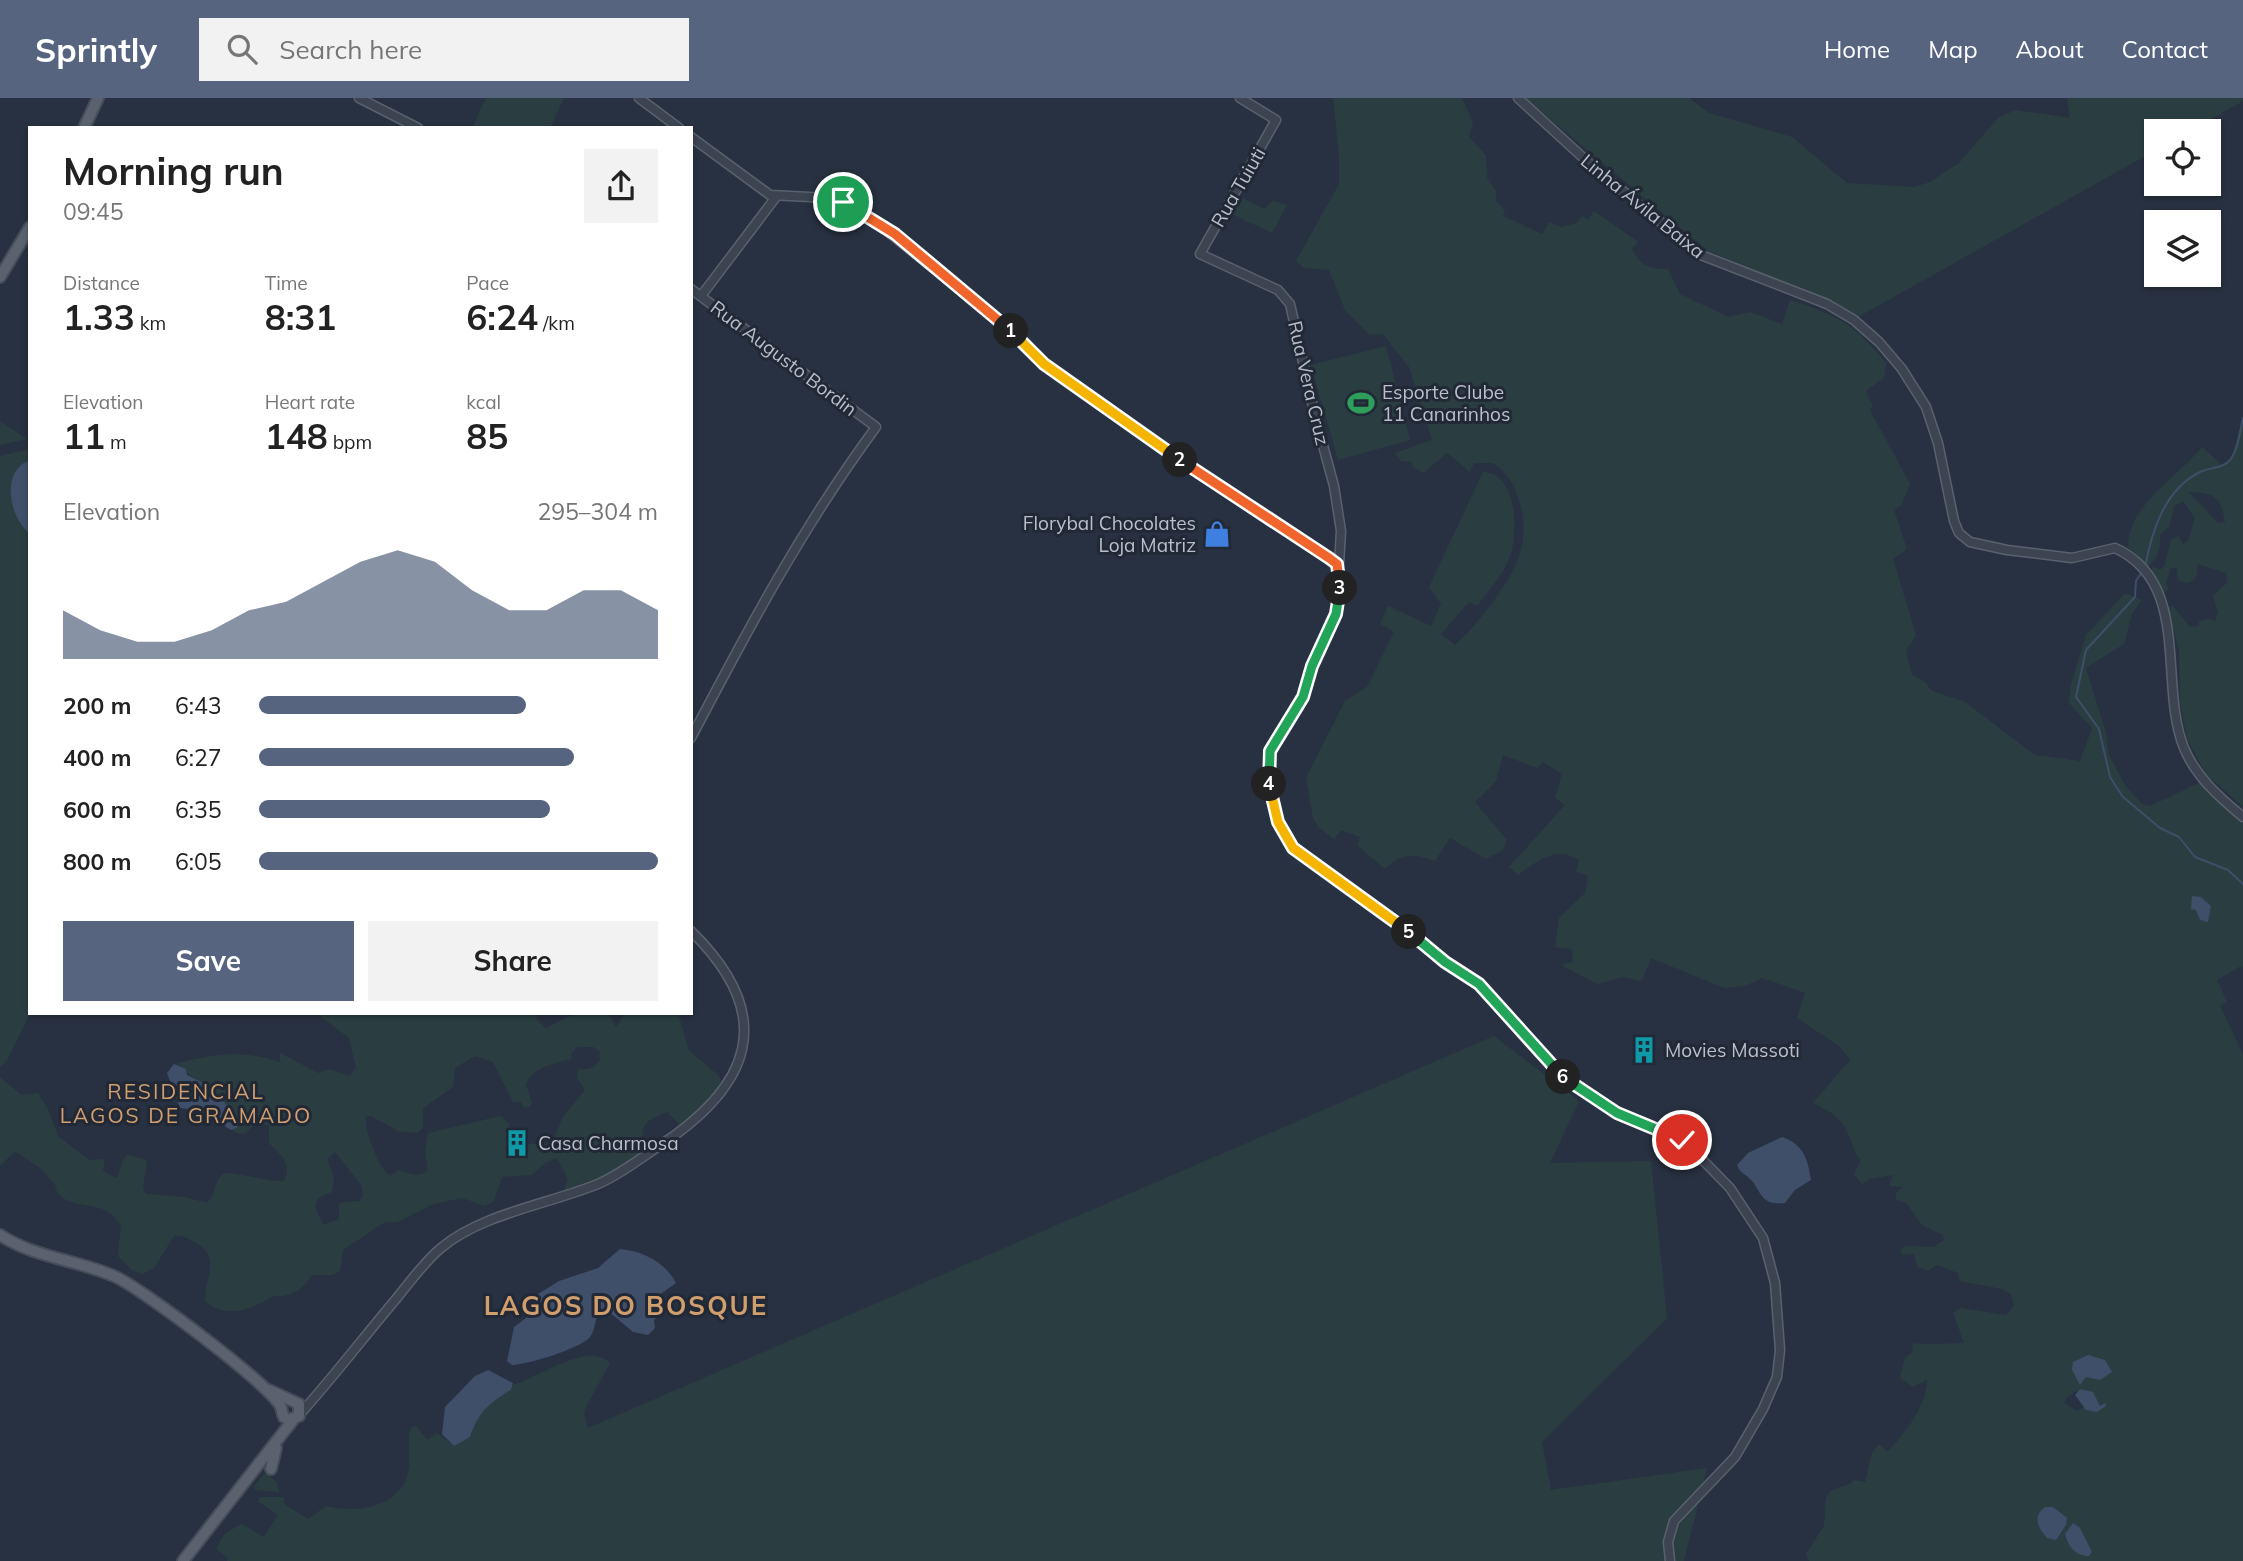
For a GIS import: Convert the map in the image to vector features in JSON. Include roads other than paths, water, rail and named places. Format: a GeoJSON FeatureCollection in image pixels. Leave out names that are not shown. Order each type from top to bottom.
{"type":"FeatureCollection","features":[{"type":"Feature","properties":{"kind":"main road"},"geometry":{"type":"LineString","coordinates":[[84,126],[98,98]]}},
{"type":"Feature","properties":{"kind":"main road"},"geometry":{"type":"LineString","coordinates":[[0,277],[28,230]]}},
{"type":"Feature","properties":{"kind":"main road"},"geometry":{"type":"LineString","coordinates":[[0,1235],[30,1250],[100,1271],[130,1284],[178,1318],[290,1410]]}},
{"type":"Feature","properties":{"kind":"main road"},"geometry":{"type":"LineString","coordinates":[[271,1469],[290,1410]]}},
{"type":"Feature","properties":{"kind":"main road"},"geometry":{"type":"LineString","coordinates":[[268,1454],[290,1410]]}},
{"type":"Feature","properties":{"kind":"main road"},"geometry":{"type":"LineString","coordinates":[[183,1561],[277,1444]]}},
{"type":"Feature","properties":{"kind":"street"},"geometry":{"type":"LineString","coordinates":[[359,98],[414,126]]}},
{"type":"Feature","properties":{"kind":"street"},"geometry":{"type":"LineString","coordinates":[[639,98],[676,126]]}},
{"type":"Feature","properties":{"kind":"street","name":"Rua Tuiuti"},"geometry":{"type":"LineString","coordinates":[[1200,254],[1276,120],[1240,98]]}},
{"type":"Feature","properties":{"kind":"street","name":"Linha Ávila Baixa"},"geometry":{"type":"LineString","coordinates":[[1518,98],[1590,164],[1701,255],[1835,308],[1879,342],[1902,369],[1926,407],[1938,443],[1954,521],[1959,533],[1970,541],[2007,551],[2072,558],[2115,548],[2138,561],[2151,579],[2171,640],[2173,710],[2184,748],[2201,778],[2243,817]]}},
{"type":"Feature","properties":{"kind":"street"},"geometry":{"type":"LineString","coordinates":[[693,138],[776,197],[830,198],[867,215],[1004,325],[1044,364],[1222,489],[1337,564]]}},
{"type":"Feature","properties":{"kind":"street"},"geometry":{"type":"LineString","coordinates":[[701,296],[776,197]]}},
{"type":"Feature","properties":{"kind":"street","name":"Rua Vera Cruz"},"geometry":{"type":"LineString","coordinates":[[1200,254],[1278,290],[1290,304],[1337,500],[1341,540],[1337,564],[1340,585],[1336,614],[1312,666],[1303,697],[1274,742],[1269,758],[1271,797],[1285,837],[1293,848],[1311,862],[1399,925],[1445,962],[1471,977],[1539,1053],[1572,1085],[1617,1113],[1673,1135],[1692,1149],[1748,1213],[1769,1252],[1779,1332],[1777,1377],[1763,1409],[1735,1457],[1678,1514],[1668,1542],[1670,1561]]}},
{"type":"Feature","properties":{"kind":"street","name":"Rua Augusto Bordin"},"geometry":{"type":"LineString","coordinates":[[693,290],[876,427],[806,528],[693,734]]}},
{"type":"Feature","properties":{"kind":"street"},"geometry":{"type":"LineString","coordinates":[[290,1410],[317,1395],[442,1247],[485,1224],[601,1182],[674,1137],[707,1110],[737,1068],[746,1032],[740,1002],[727,974],[693,933]]}},
{"type":"Feature","properties":{"kind":"water"},"geometry":{"type":"Polygon","coordinates":[[[28,461],[28,532],[17,517],[11,495],[14,474],[28,461]]]}},
{"type":"Feature","properties":{"kind":"water"},"geometry":{"type":"Polygon","coordinates":[[[2192,896],[2201,897],[2211,906],[2208,922],[2200,920],[2196,910],[2191,909],[2192,896]]]}},
{"type":"Feature","properties":{"kind":"water"},"geometry":{"type":"Polygon","coordinates":[[[174,1064],[186,1069],[187,1075],[203,1083],[229,1107],[231,1119],[238,1123],[237,1128],[231,1130],[199,1110],[180,1108],[167,1073],[174,1064]]]}},
{"type":"Feature","properties":{"kind":"water"},"geometry":{"type":"Polygon","coordinates":[[[1782,1137],[1800,1148],[1811,1180],[1795,1190],[1785,1203],[1772,1203],[1764,1199],[1737,1165],[1748,1153],[1782,1137]]]}},
{"type":"Feature","properties":{"kind":"water"},"geometry":{"type":"Polygon","coordinates":[[[620,1249],[637,1252],[652,1259],[666,1269],[676,1283],[658,1296],[662,1312],[654,1320],[655,1328],[648,1335],[633,1332],[608,1311],[597,1316],[590,1337],[576,1346],[529,1362],[512,1365],[507,1361],[514,1327],[530,1315],[530,1299],[559,1281],[598,1268],[620,1249]]]}},
{"type":"Feature","properties":{"kind":"water"},"geometry":{"type":"Polygon","coordinates":[[[2088,1355],[2105,1360],[2112,1372],[2100,1380],[2086,1377],[2080,1385],[2072,1370],[2073,1362],[2088,1355]]]}},
{"type":"Feature","properties":{"kind":"water"},"geometry":{"type":"Polygon","coordinates":[[[488,1370],[513,1383],[511,1390],[485,1409],[470,1437],[454,1446],[442,1434],[445,1407],[475,1376],[488,1370]]]}},
{"type":"Feature","properties":{"kind":"water"},"geometry":{"type":"Polygon","coordinates":[[[2080,1389],[2093,1392],[2100,1406],[2105,1403],[2106,1406],[2097,1412],[2086,1410],[2075,1395],[2080,1389]]]}},
{"type":"Feature","properties":{"kind":"water"},"geometry":{"type":"Polygon","coordinates":[[[2045,1507],[2053,1507],[2067,1518],[2066,1525],[2056,1540],[2047,1538],[2039,1526],[2039,1514],[2045,1507]]]}},
{"type":"Feature","properties":{"kind":"water"},"geometry":{"type":"Polygon","coordinates":[[[2073,1523],[2080,1528],[2092,1552],[2089,1556],[2073,1550],[2068,1542],[2065,1534],[2073,1523]]]}},
{"type":"Feature","properties":{"kind":"waterway"},"geometry":{"type":"LineString","coordinates":[[2145,567],[2156,526],[2169,500],[2177,489],[2200,472],[2230,460],[2237,446],[2243,418]]}},
{"type":"Feature","properties":{"kind":"waterway"},"geometry":{"type":"LineString","coordinates":[[2142,572],[2136,581],[2135,597],[2086,650],[2076,697],[2099,729],[2110,777],[2123,797],[2160,828],[2179,837],[2195,857],[2228,870],[2243,884]]}},
{"type":"Feature","properties":{"kind":"place","name":"Esporte Clube 11 Canarinhos"},"geometry":{"type":"Point","coordinates":[1361,403]}},
{"type":"Feature","properties":{"kind":"place","name":"Florybal Chocolates Loja Matriz"},"geometry":{"type":"Point","coordinates":[1217,534]}},
{"type":"Feature","properties":{"kind":"place","name":"Movies Massoti"},"geometry":{"type":"Point","coordinates":[1644,1050]}},
{"type":"Feature","properties":{"kind":"place","name":"Casa Charmosa"},"geometry":{"type":"Point","coordinates":[517,1143]}},
{"type":"Feature","properties":{"kind":"district","name":"RESIDENCIAL LAGOS DE GRAMADO"},"geometry":{"type":"Point","coordinates":[186,1104]}},
{"type":"Feature","properties":{"kind":"district","name":"LAGOS DO BOSQUE"},"geometry":{"type":"Point","coordinates":[626,1306]}}]}
